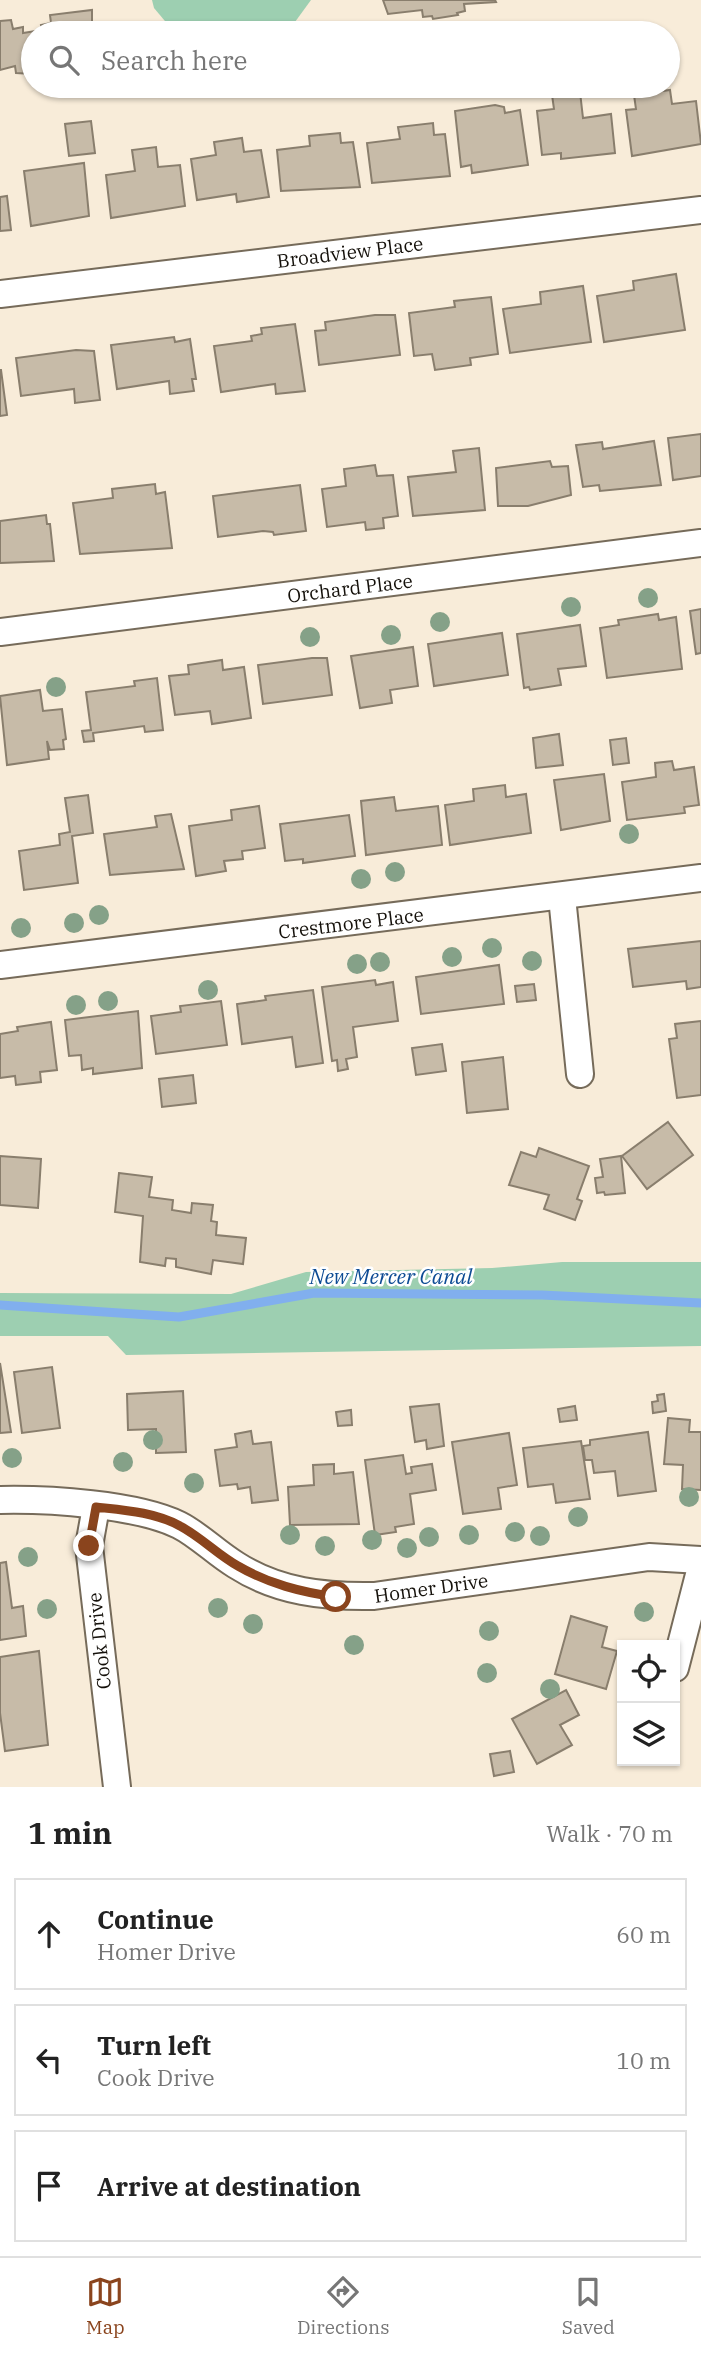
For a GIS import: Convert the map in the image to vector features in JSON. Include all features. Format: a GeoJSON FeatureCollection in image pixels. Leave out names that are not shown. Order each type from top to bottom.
{"type":"FeatureCollection","features":[{"type":"Feature","properties":{"kind":"street","name":"Broadview Place"},"geometry":{"type":"LineString","coordinates":[[0,294],[701,210]]}},
{"type":"Feature","properties":{"kind":"street","name":"Orchard Place"},"geometry":{"type":"LineString","coordinates":[[0,632],[701,543]]}},
{"type":"Feature","properties":{"kind":"street","name":"Crestmore Place"},"geometry":{"type":"LineString","coordinates":[[0,965],[701,878]]}},
{"type":"Feature","properties":{"kind":"street"},"geometry":{"type":"LineString","coordinates":[[562,897],[580,1074]]}},
{"type":"Feature","properties":{"kind":"street"},"geometry":{"type":"LineString","coordinates":[[0,1500],[96,1507]]}},
{"type":"Feature","properties":{"kind":"street","name":"Homer Drive"},"geometry":{"type":"LineString","coordinates":[[96,1507],[141,1513],[179,1525],[237,1566],[264,1580],[299,1591],[336,1597],[373,1596],[649,1557],[701,1560]]}},
{"type":"Feature","properties":{"kind":"street","name":"Cook Drive"},"geometry":{"type":"LineString","coordinates":[[96,1507],[89,1546],[117,1787]]}},
{"type":"Feature","properties":{"kind":"street"},"geometry":{"type":"LineString","coordinates":[[680,1649],[701,1567]]}},
{"type":"Feature","properties":{"kind":"green space"},"geometry":{"type":"Polygon","coordinates":[[[152,0],[311,0],[296,21],[165,21],[154,8],[152,0]]]}},
{"type":"Feature","properties":{"kind":"green space"},"geometry":{"type":"Polygon","coordinates":[[[562,1262],[701,1262],[701,1346],[126,1355],[108,1336],[0,1336],[0,1293],[231,1294],[306,1272],[492,1268],[562,1262]]]}},
{"type":"Feature","properties":{"kind":"building"},"geometry":{"type":"Polygon","coordinates":[[[383,0],[496,2],[464,4],[465,11],[457,13],[458,15],[433,19],[432,16],[423,17],[422,10],[388,14],[383,0]]]}},
{"type":"Feature","properties":{"kind":"building"},"geometry":{"type":"Polygon","coordinates":[[[92,10],[92,21],[51,21],[50,15],[92,10]]]}},
{"type":"Feature","properties":{"kind":"building"},"geometry":{"type":"Polygon","coordinates":[[[11,20],[13,29],[21,27],[21,73],[16,73],[15,66],[0,70],[0,21],[11,20]]]}},
{"type":"Feature","properties":{"kind":"building"},"geometry":{"type":"Polygon","coordinates":[[[552,98],[581,98],[583,118],[611,114],[615,153],[561,159],[561,153],[542,155],[537,111],[554,109],[552,98]]]}},
{"type":"Feature","properties":{"kind":"building"},"geometry":{"type":"Polygon","coordinates":[[[634,98],[671,98],[672,104],[696,101],[701,144],[632,156],[626,110],[636,109],[634,98]]]}},
{"type":"Feature","properties":{"kind":"building"},"geometry":{"type":"Polygon","coordinates":[[[495,105],[504,107],[505,113],[520,110],[528,165],[472,173],[471,165],[461,167],[455,111],[495,105]]]}},
{"type":"Feature","properties":{"kind":"building"},"geometry":{"type":"Polygon","coordinates":[[[91,121],[95,153],[69,156],[65,124],[91,121]]]}},
{"type":"Feature","properties":{"kind":"building"},"geometry":{"type":"Polygon","coordinates":[[[433,123],[434,135],[445,134],[450,176],[372,183],[367,143],[400,139],[398,127],[433,123]]]}},
{"type":"Feature","properties":{"kind":"building"},"geometry":{"type":"Polygon","coordinates":[[[340,133],[341,143],[353,142],[360,187],[281,191],[277,150],[310,146],[309,136],[340,133]]]}},
{"type":"Feature","properties":{"kind":"building"},"geometry":{"type":"Polygon","coordinates":[[[242,138],[244,152],[261,150],[269,197],[237,202],[236,194],[197,200],[191,159],[216,155],[214,142],[242,138]]]}},
{"type":"Feature","properties":{"kind":"building"},"geometry":{"type":"Polygon","coordinates":[[[156,147],[158,167],[180,165],[185,206],[111,218],[106,175],[135,171],[132,150],[156,147]]]}},
{"type":"Feature","properties":{"kind":"building"},"geometry":{"type":"Polygon","coordinates":[[[84,163],[89,216],[31,226],[24,171],[84,163]]]}},
{"type":"Feature","properties":{"kind":"building"},"geometry":{"type":"Polygon","coordinates":[[[7,196],[11,230],[0,231],[0,197],[7,196]]]}},
{"type":"Feature","properties":{"kind":"building"},"geometry":{"type":"Polygon","coordinates":[[[676,274],[685,330],[604,342],[597,296],[634,290],[633,281],[676,274]]]}},
{"type":"Feature","properties":{"kind":"building"},"geometry":{"type":"Polygon","coordinates":[[[583,286],[591,342],[510,353],[503,309],[541,304],[540,292],[583,286]]]}},
{"type":"Feature","properties":{"kind":"building"},"geometry":{"type":"Polygon","coordinates":[[[491,297],[498,354],[470,358],[471,365],[435,370],[432,354],[414,356],[409,313],[455,307],[454,301],[491,297]]]}},
{"type":"Feature","properties":{"kind":"building"},"geometry":{"type":"Polygon","coordinates":[[[395,315],[400,355],[319,365],[315,331],[326,330],[325,322],[395,315]]]}},
{"type":"Feature","properties":{"kind":"building"},"geometry":{"type":"Polygon","coordinates":[[[295,324],[305,391],[276,394],[275,384],[221,392],[214,346],[252,341],[251,336],[262,334],[261,328],[295,324]]]}},
{"type":"Feature","properties":{"kind":"building"},"geometry":{"type":"Polygon","coordinates":[[[174,337],[175,342],[190,339],[196,379],[192,379],[194,391],[170,394],[169,381],[117,389],[111,345],[174,337]]]}},
{"type":"Feature","properties":{"kind":"building"},"geometry":{"type":"Polygon","coordinates":[[[76,350],[94,351],[100,400],[75,403],[74,389],[21,396],[16,358],[76,350]]]}},
{"type":"Feature","properties":{"kind":"building"},"geometry":{"type":"Polygon","coordinates":[[[0,370],[7,415],[0,416],[0,370]]]}},
{"type":"Feature","properties":{"kind":"building"},"geometry":{"type":"Polygon","coordinates":[[[701,434],[701,476],[673,480],[668,438],[701,434]]]}},
{"type":"Feature","properties":{"kind":"building"},"geometry":{"type":"Polygon","coordinates":[[[654,441],[661,485],[600,491],[599,485],[583,487],[576,445],[602,442],[603,449],[654,441]]]}},
{"type":"Feature","properties":{"kind":"building"},"geometry":{"type":"Polygon","coordinates":[[[479,448],[485,510],[413,516],[408,477],[456,472],[453,451],[479,448]]]}},
{"type":"Feature","properties":{"kind":"building"},"geometry":{"type":"Polygon","coordinates":[[[550,461],[552,467],[568,466],[571,495],[528,506],[498,506],[496,468],[550,461]]]}},
{"type":"Feature","properties":{"kind":"building"},"geometry":{"type":"Polygon","coordinates":[[[375,465],[377,476],[393,475],[398,516],[383,518],[384,528],[366,530],[365,522],[327,527],[322,489],[346,486],[344,469],[375,465]]]}},
{"type":"Feature","properties":{"kind":"building"},"geometry":{"type":"Polygon","coordinates":[[[155,484],[156,494],[165,492],[172,548],[80,554],[73,503],[113,498],[112,489],[155,484]]]}},
{"type":"Feature","properties":{"kind":"building"},"geometry":{"type":"Polygon","coordinates":[[[300,485],[306,531],[274,535],[273,532],[263,531],[218,537],[213,496],[300,485]]]}},
{"type":"Feature","properties":{"kind":"building"},"geometry":{"type":"Polygon","coordinates":[[[46,515],[47,524],[50,524],[54,561],[0,563],[0,521],[46,515]]]}},
{"type":"Feature","properties":{"kind":"building"},"geometry":{"type":"Polygon","coordinates":[[[701,609],[701,653],[696,654],[690,611],[701,609]]]}},
{"type":"Feature","properties":{"kind":"building"},"geometry":{"type":"Polygon","coordinates":[[[658,614],[659,620],[676,617],[682,669],[607,678],[600,628],[619,625],[618,620],[658,614]]]}},
{"type":"Feature","properties":{"kind":"building"},"geometry":{"type":"Polygon","coordinates":[[[580,625],[586,666],[558,669],[561,685],[530,690],[529,687],[524,688],[517,634],[580,625]]]}},
{"type":"Feature","properties":{"kind":"building"},"geometry":{"type":"Polygon","coordinates":[[[502,633],[508,675],[434,686],[428,644],[502,633]]]}},
{"type":"Feature","properties":{"kind":"building"},"geometry":{"type":"Polygon","coordinates":[[[413,647],[418,686],[390,690],[392,703],[360,708],[351,656],[413,647]]]}},
{"type":"Feature","properties":{"kind":"building"},"geometry":{"type":"Polygon","coordinates":[[[327,658],[332,695],[263,704],[258,665],[327,658]]]}},
{"type":"Feature","properties":{"kind":"building"},"geometry":{"type":"Polygon","coordinates":[[[222,660],[223,670],[244,667],[251,718],[212,724],[210,711],[175,715],[169,676],[189,674],[188,665],[222,660]]]}},
{"type":"Feature","properties":{"kind":"building"},"geometry":{"type":"Polygon","coordinates":[[[157,678],[163,730],[145,732],[144,726],[93,733],[94,741],[84,742],[82,731],[91,730],[86,692],[135,686],[134,681],[157,678]]]}},
{"type":"Feature","properties":{"kind":"building"},"geometry":{"type":"Polygon","coordinates":[[[40,690],[43,711],[62,709],[66,739],[63,740],[64,749],[50,750],[47,741],[49,759],[7,765],[0,696],[40,690]]]}},
{"type":"Feature","properties":{"kind":"building"},"geometry":{"type":"Polygon","coordinates":[[[559,734],[563,765],[536,768],[533,738],[559,734]]]}},
{"type":"Feature","properties":{"kind":"building"},"geometry":{"type":"Polygon","coordinates":[[[626,738],[629,763],[613,765],[610,740],[626,738]]]}},
{"type":"Feature","properties":{"kind":"building"},"geometry":{"type":"Polygon","coordinates":[[[672,761],[674,770],[694,767],[699,805],[684,807],[685,813],[627,820],[622,782],[656,777],[655,763],[672,761]]]}},
{"type":"Feature","properties":{"kind":"building"},"geometry":{"type":"Polygon","coordinates":[[[604,774],[610,821],[561,830],[554,780],[604,774]]]}},
{"type":"Feature","properties":{"kind":"building"},"geometry":{"type":"Polygon","coordinates":[[[505,785],[506,797],[526,794],[531,833],[450,845],[445,805],[474,801],[473,789],[505,785]]]}},
{"type":"Feature","properties":{"kind":"building"},"geometry":{"type":"Polygon","coordinates":[[[88,795],[93,833],[72,836],[78,883],[24,890],[19,851],[60,845],[59,834],[70,832],[65,798],[88,795]]]}},
{"type":"Feature","properties":{"kind":"building"},"geometry":{"type":"Polygon","coordinates":[[[394,797],[396,811],[438,806],[442,845],[366,855],[361,801],[394,797]]]}},
{"type":"Feature","properties":{"kind":"building"},"geometry":{"type":"Polygon","coordinates":[[[259,806],[265,848],[242,851],[243,859],[224,861],[226,871],[196,876],[189,826],[232,820],[231,810],[259,806]]]}},
{"type":"Feature","properties":{"kind":"building"},"geometry":{"type":"Polygon","coordinates":[[[171,814],[184,869],[110,875],[104,834],[157,827],[155,816],[171,814]]]}},
{"type":"Feature","properties":{"kind":"building"},"geometry":{"type":"Polygon","coordinates":[[[349,815],[355,856],[303,863],[303,859],[285,861],[280,824],[349,815]]]}},
{"type":"Feature","properties":{"kind":"building"},"geometry":{"type":"Polygon","coordinates":[[[701,941],[701,987],[687,989],[686,981],[633,987],[628,949],[701,941]]]}},
{"type":"Feature","properties":{"kind":"building"},"geometry":{"type":"Polygon","coordinates":[[[499,965],[504,1004],[421,1014],[416,977],[499,965]]]}},
{"type":"Feature","properties":{"kind":"building"},"geometry":{"type":"Polygon","coordinates":[[[375,980],[376,985],[393,982],[398,1021],[353,1027],[357,1057],[346,1059],[348,1069],[338,1071],[337,1060],[332,1061],[322,987],[375,980]]]}},
{"type":"Feature","properties":{"kind":"building"},"geometry":{"type":"Polygon","coordinates":[[[534,984],[536,1000],[517,1002],[515,986],[534,984]]]}},
{"type":"Feature","properties":{"kind":"building"},"geometry":{"type":"Polygon","coordinates":[[[313,990],[323,1063],[296,1067],[292,1037],[242,1044],[237,1004],[266,1000],[265,996],[313,990]]]}},
{"type":"Feature","properties":{"kind":"building"},"geometry":{"type":"Polygon","coordinates":[[[221,1001],[227,1045],[156,1054],[151,1016],[181,1012],[180,1006],[221,1001]]]}},
{"type":"Feature","properties":{"kind":"building"},"geometry":{"type":"Polygon","coordinates":[[[138,1011],[142,1068],[93,1074],[93,1068],[82,1070],[81,1055],[69,1056],[65,1020],[138,1011]]]}},
{"type":"Feature","properties":{"kind":"building"},"geometry":{"type":"Polygon","coordinates":[[[701,1021],[701,1095],[677,1098],[669,1039],[677,1038],[675,1024],[701,1021]]]}},
{"type":"Feature","properties":{"kind":"building"},"geometry":{"type":"Polygon","coordinates":[[[51,1022],[57,1070],[40,1072],[41,1082],[16,1085],[15,1076],[0,1078],[0,1034],[18,1031],[17,1027],[51,1022]]]}},
{"type":"Feature","properties":{"kind":"building"},"geometry":{"type":"Polygon","coordinates":[[[442,1044],[446,1071],[416,1075],[412,1048],[442,1044]]]}},
{"type":"Feature","properties":{"kind":"building"},"geometry":{"type":"Polygon","coordinates":[[[503,1057],[508,1109],[467,1113],[462,1062],[503,1057]]]}},
{"type":"Feature","properties":{"kind":"building"},"geometry":{"type":"Polygon","coordinates":[[[193,1075],[196,1103],[162,1107],[159,1079],[193,1075]]]}},
{"type":"Feature","properties":{"kind":"building"},"geometry":{"type":"Polygon","coordinates":[[[668,1122],[693,1155],[647,1189],[622,1156],[668,1122]]]}},
{"type":"Feature","properties":{"kind":"building"},"geometry":{"type":"Polygon","coordinates":[[[539,1148],[589,1166],[577,1199],[582,1201],[575,1220],[544,1209],[549,1195],[509,1185],[521,1152],[536,1157],[539,1148]]]}},
{"type":"Feature","properties":{"kind":"building"},"geometry":{"type":"Polygon","coordinates":[[[0,1156],[41,1159],[38,1208],[0,1205],[0,1156]]]}},
{"type":"Feature","properties":{"kind":"building"},"geometry":{"type":"Polygon","coordinates":[[[621,1156],[625,1193],[597,1193],[595,1178],[603,1177],[600,1159],[621,1156]]]}},
{"type":"Feature","properties":{"kind":"building"},"geometry":{"type":"Polygon","coordinates":[[[119,1173],[152,1177],[149,1197],[173,1200],[172,1210],[191,1213],[192,1203],[213,1205],[211,1221],[217,1222],[216,1235],[246,1238],[243,1264],[213,1260],[211,1274],[176,1267],[176,1259],[166,1258],[165,1266],[140,1262],[143,1216],[115,1212],[119,1173]]]}},
{"type":"Feature","properties":{"kind":"building"},"geometry":{"type":"Polygon","coordinates":[[[0,1363],[11,1432],[0,1433],[0,1363]]]}},
{"type":"Feature","properties":{"kind":"building"},"geometry":{"type":"Polygon","coordinates":[[[52,1367],[60,1428],[22,1433],[14,1372],[52,1367]]]}},
{"type":"Feature","properties":{"kind":"building"},"geometry":{"type":"Polygon","coordinates":[[[183,1391],[186,1452],[156,1453],[156,1429],[128,1430],[127,1394],[183,1391]]]}},
{"type":"Feature","properties":{"kind":"building"},"geometry":{"type":"Polygon","coordinates":[[[664,1394],[666,1411],[653,1413],[652,1402],[658,1401],[657,1395],[664,1394]]]}},
{"type":"Feature","properties":{"kind":"building"},"geometry":{"type":"Polygon","coordinates":[[[439,1404],[444,1446],[427,1449],[426,1440],[415,1442],[410,1407],[439,1404]]]}},
{"type":"Feature","properties":{"kind":"building"},"geometry":{"type":"Polygon","coordinates":[[[575,1406],[577,1420],[560,1422],[558,1409],[575,1406]]]}},
{"type":"Feature","properties":{"kind":"building"},"geometry":{"type":"Polygon","coordinates":[[[351,1410],[352,1425],[338,1426],[336,1412],[351,1410]]]}},
{"type":"Feature","properties":{"kind":"building"},"geometry":{"type":"Polygon","coordinates":[[[668,1418],[690,1420],[689,1432],[701,1432],[701,1490],[682,1489],[683,1465],[664,1464],[668,1418]]]}},
{"type":"Feature","properties":{"kind":"building"},"geometry":{"type":"Polygon","coordinates":[[[251,1431],[253,1444],[271,1442],[278,1500],[252,1503],[250,1487],[238,1489],[237,1484],[220,1486],[215,1450],[237,1447],[235,1434],[251,1431]]]}},
{"type":"Feature","properties":{"kind":"building"},"geometry":{"type":"Polygon","coordinates":[[[648,1432],[656,1491],[618,1496],[615,1471],[594,1473],[592,1460],[585,1460],[583,1446],[590,1445],[590,1440],[648,1432]]]}},
{"type":"Feature","properties":{"kind":"building"},"geometry":{"type":"Polygon","coordinates":[[[509,1433],[517,1485],[498,1488],[501,1509],[463,1514],[452,1442],[509,1433]]]}},
{"type":"Feature","properties":{"kind":"building"},"geometry":{"type":"Polygon","coordinates":[[[581,1441],[590,1499],[556,1503],[553,1484],[528,1487],[523,1448],[581,1441]]]}},
{"type":"Feature","properties":{"kind":"building"},"geometry":{"type":"Polygon","coordinates":[[[403,1455],[406,1474],[412,1473],[411,1467],[432,1464],[436,1490],[410,1494],[414,1524],[395,1527],[396,1532],[375,1535],[365,1460],[403,1455]]]}},
{"type":"Feature","properties":{"kind":"building"},"geometry":{"type":"Polygon","coordinates":[[[334,1464],[334,1474],[353,1472],[359,1524],[290,1525],[288,1487],[314,1485],[313,1465],[334,1464]]]}},
{"type":"Feature","properties":{"kind":"building"},"geometry":{"type":"Polygon","coordinates":[[[6,1562],[12,1608],[23,1606],[26,1636],[0,1640],[0,1563],[6,1562]]]}},
{"type":"Feature","properties":{"kind":"building"},"geometry":{"type":"Polygon","coordinates":[[[571,1616],[607,1627],[602,1647],[617,1651],[606,1689],[555,1674],[571,1616]]]}},
{"type":"Feature","properties":{"kind":"building"},"geometry":{"type":"Polygon","coordinates":[[[39,1651],[48,1745],[5,1751],[0,1713],[0,1657],[39,1651]]]}},
{"type":"Feature","properties":{"kind":"building"},"geometry":{"type":"Polygon","coordinates":[[[566,1690],[579,1715],[560,1725],[572,1745],[537,1764],[512,1719],[566,1690]]]}},
{"type":"Feature","properties":{"kind":"building"},"geometry":{"type":"Polygon","coordinates":[[[510,1751],[514,1772],[494,1776],[490,1754],[510,1751]]]}},
{"type":"Feature","properties":{"kind":"waterway","name":"New Mercer Canal"},"geometry":{"type":"LineString","coordinates":[[0,1305],[179,1317],[314,1293],[542,1295],[701,1303]]}},
{"type":"Feature","properties":{"kind":"route"},"geometry":{"type":"LineString","coordinates":[[89,1546],[96,1507],[141,1513],[179,1525],[237,1566],[264,1580],[299,1591],[336,1597]]}}]}
